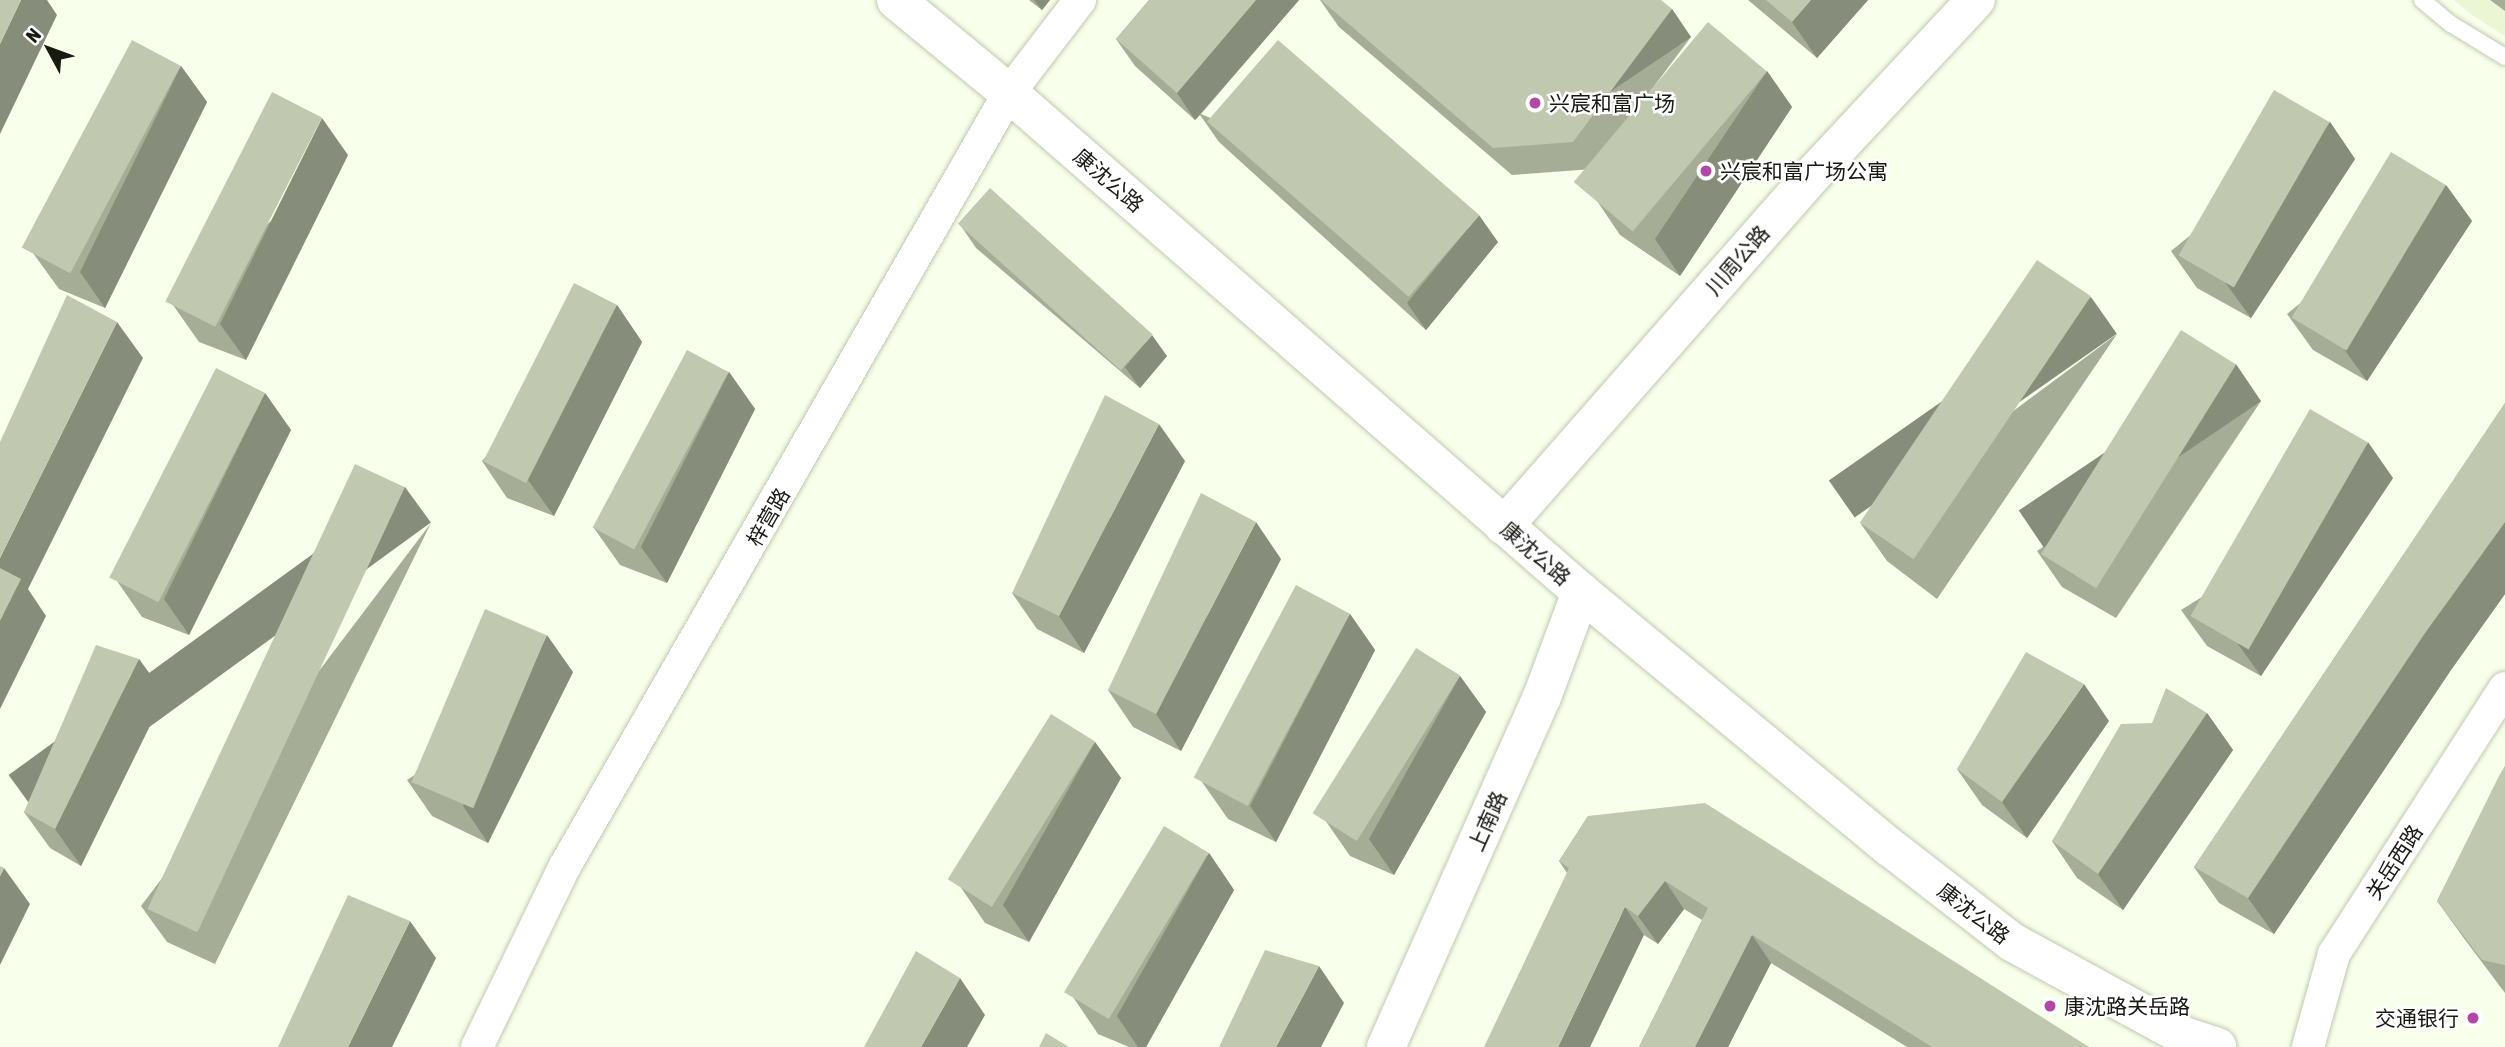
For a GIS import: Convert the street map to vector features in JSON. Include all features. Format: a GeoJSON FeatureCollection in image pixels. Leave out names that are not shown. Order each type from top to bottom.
{"type":"FeatureCollection","features":[{"type":"Feature","properties":{"kind":"street","name":"康沈公路"},"geometry":{"type":"LineString","coordinates":[[896,0],[1009,93],[1581,592],[2012,942],[2184,1036],[2217,1047]]}},
{"type":"Feature","properties":{"kind":"street","name":"梓营路"},"geometry":{"type":"LineString","coordinates":[[477,1047],[565,866],[1009,93],[1080,0]]}},
{"type":"Feature","properties":{"kind":"street","name":"川周公路"},"geometry":{"type":"LineString","coordinates":[[1504,526],[1806,182],[1976,0]]}},
{"type":"Feature","properties":{"kind":"street","name":"上南路"},"geometry":{"type":"LineString","coordinates":[[1386,1047],[1542,697],[1581,592]]}},
{"type":"Feature","properties":{"kind":"street","name":"关岳西路"},"geometry":{"type":"LineString","coordinates":[[2308,1047],[2334,954],[2505,688]]}},
{"type":"Feature","properties":{"kind":"lane"},"geometry":{"type":"LineString","coordinates":[[2422,0],[2451,24],[2505,57]]}},
{"type":"Feature","properties":{"kind":"shaded area"},"geometry":{"type":"Polygon","coordinates":[[[2454,0],[2505,0],[2505,36],[2472,15],[2454,0]]]}},
{"type":"Feature","properties":{"kind":"building"},"geometry":{"type":"Polygon","coordinates":[[[0,0],[21,0],[0,44],[0,0]]]}},
{"type":"Feature","properties":{"kind":"building"},"geometry":{"type":"Polygon","coordinates":[[[1149,0],[1256,0],[1177,93],[1116,39],[1149,0]]]}},
{"type":"Feature","properties":{"kind":"building","name":"兴宸和富广场"},"geometry":{"type":"Polygon","coordinates":[[[1321,0],[1661,0],[1672,9],[1573,142],[1493,148],[1321,0]]]}},
{"type":"Feature","properties":{"kind":"building"},"geometry":{"type":"Polygon","coordinates":[[[1766,0],[1811,0],[1792,22],[1766,0]]]}},
{"type":"Feature","properties":{"kind":"building"},"geometry":{"type":"Polygon","coordinates":[[[1708,22],[1767,71],[1633,232],[1574,182],[1708,22]]]}},
{"type":"Feature","properties":{"kind":"building"},"geometry":{"type":"Polygon","coordinates":[[[132,40],[181,66],[70,273],[22,247],[132,40]]]}},
{"type":"Feature","properties":{"kind":"building"},"geometry":{"type":"Polygon","coordinates":[[[1278,40],[1480,215],[1409,297],[1207,122],[1278,40]]]}},
{"type":"Feature","properties":{"kind":"building"},"geometry":{"type":"Polygon","coordinates":[[[2274,90],[2329,122],[2234,287],[2178,255],[2274,90]]]}},
{"type":"Feature","properties":{"kind":"building"},"geometry":{"type":"Polygon","coordinates":[[[272,92],[322,117],[215,327],[165,301],[272,92]]]}},
{"type":"Feature","properties":{"kind":"building"},"geometry":{"type":"Polygon","coordinates":[[[2391,152],[2446,185],[2346,350],[2292,317],[2391,152]]]}},
{"type":"Feature","properties":{"kind":"building"},"geometry":{"type":"Polygon","coordinates":[[[990,188],[1153,335],[1121,370],[958,224],[990,188]]]}},
{"type":"Feature","properties":{"kind":"building"},"geometry":{"type":"Polygon","coordinates":[[[2037,260],[2091,296],[1914,559],[1860,523],[2037,260]]]}},
{"type":"Feature","properties":{"kind":"building"},"geometry":{"type":"Polygon","coordinates":[[[574,283],[617,305],[526,483],[483,461],[574,283]]]}},
{"type":"Feature","properties":{"kind":"building"},"geometry":{"type":"Polygon","coordinates":[[[67,295],[117,322],[0,558],[0,442],[67,295]]]}},
{"type":"Feature","properties":{"kind":"building"},"geometry":{"type":"Polygon","coordinates":[[[2181,330],[2236,364],[2096,588],[2041,554],[2181,330]]]}},
{"type":"Feature","properties":{"kind":"building"},"geometry":{"type":"Polygon","coordinates":[[[687,350],[728,372],[634,550],[593,527],[687,350]]]}},
{"type":"Feature","properties":{"kind":"building"},"geometry":{"type":"Polygon","coordinates":[[[216,368],[265,393],[158,602],[109,577],[216,368]]]}},
{"type":"Feature","properties":{"kind":"building"},"geometry":{"type":"Polygon","coordinates":[[[1105,395],[1159,424],[1059,616],[1012,593],[1105,395]]]}},
{"type":"Feature","properties":{"kind":"building"},"geometry":{"type":"Polygon","coordinates":[[[2505,403],[2505,522],[2425,633],[2248,898],[2194,867],[2505,403]]]}},
{"type":"Feature","properties":{"kind":"building"},"geometry":{"type":"Polygon","coordinates":[[[2310,409],[2368,442],[2249,649],[2190,616],[2310,409]]]}},
{"type":"Feature","properties":{"kind":"building"},"geometry":{"type":"Polygon","coordinates":[[[355,464],[405,487],[197,932],[147,909],[355,464]]]}},
{"type":"Feature","properties":{"kind":"building"},"geometry":{"type":"Polygon","coordinates":[[[1201,493],[1256,522],[1156,714],[1108,690],[1201,493]]]}},
{"type":"Feature","properties":{"kind":"building"},"geometry":{"type":"Polygon","coordinates":[[[0,568],[21,579],[0,621],[0,568]]]}},
{"type":"Feature","properties":{"kind":"building"},"geometry":{"type":"Polygon","coordinates":[[[1296,585],[1350,614],[1248,806],[1194,777],[1296,585]]]}},
{"type":"Feature","properties":{"kind":"building"},"geometry":{"type":"Polygon","coordinates":[[[485,609],[547,635],[473,808],[412,782],[485,609]]]}},
{"type":"Feature","properties":{"kind":"building"},"geometry":{"type":"Polygon","coordinates":[[[96,645],[139,659],[55,829],[24,812],[96,645]]]}},
{"type":"Feature","properties":{"kind":"building"},"geometry":{"type":"Polygon","coordinates":[[[1416,648],[1460,676],[1357,841],[1313,813],[1416,648]]]}},
{"type":"Feature","properties":{"kind":"building"},"geometry":{"type":"Polygon","coordinates":[[[2026,652],[2084,684],[2002,802],[1957,769],[2026,652]]]}},
{"type":"Feature","properties":{"kind":"building"},"geometry":{"type":"Polygon","coordinates":[[[2166,688],[2207,713],[2098,874],[2052,841],[2121,724],[2152,723],[2166,688]]]}},
{"type":"Feature","properties":{"kind":"building"},"geometry":{"type":"Polygon","coordinates":[[[1051,714],[1095,742],[992,907],[948,879],[1051,714]]]}},
{"type":"Feature","properties":{"kind":"building"},"geometry":{"type":"Polygon","coordinates":[[[2505,766],[2505,965],[2482,960],[2437,901],[2505,766]]]}},
{"type":"Feature","properties":{"kind":"building"},"geometry":{"type":"Polygon","coordinates":[[[1705,803],[2089,1047],[1932,1047],[1752,935],[1695,1047],[1639,1047],[1708,908],[1665,881],[1638,916],[1625,907],[1558,1047],[1484,1047],[1569,868],[1559,861],[1588,816],[1705,803]]]}},
{"type":"Feature","properties":{"kind":"building"},"geometry":{"type":"Polygon","coordinates":[[[1164,826],[1209,853],[1109,1019],[1064,992],[1164,826]]]}},
{"type":"Feature","properties":{"kind":"building"},"geometry":{"type":"Polygon","coordinates":[[[348,895],[410,921],[348,1047],[278,1047],[348,895]]]}},
{"type":"Feature","properties":{"kind":"building"},"geometry":{"type":"Polygon","coordinates":[[[1265,950],[1319,966],[1276,1047],[1219,1047],[1265,950]]]}},
{"type":"Feature","properties":{"kind":"building"},"geometry":{"type":"Polygon","coordinates":[[[916,951],[960,978],[921,1047],[864,1047],[916,951]]]}},
{"type":"Feature","properties":{"kind":"building"},"geometry":{"type":"Polygon","coordinates":[[[1046,1033],[1069,1047],[1039,1047],[1046,1033]]]}},
{"type":"Feature","properties":{"kind":"place","name":"兴宸和富广场"},"geometry":{"type":"Point","coordinates":[1535,103]}},
{"type":"Feature","properties":{"kind":"place","name":"兴宸和富广场公寓"},"geometry":{"type":"Point","coordinates":[1706,171]}},
{"type":"Feature","properties":{"kind":"place","name":"康沈路关岳路"},"geometry":{"type":"Point","coordinates":[2050,1006]}},
{"type":"Feature","properties":{"kind":"place","name":"交通银行"},"geometry":{"type":"Point","coordinates":[2473,1018]}}]}
